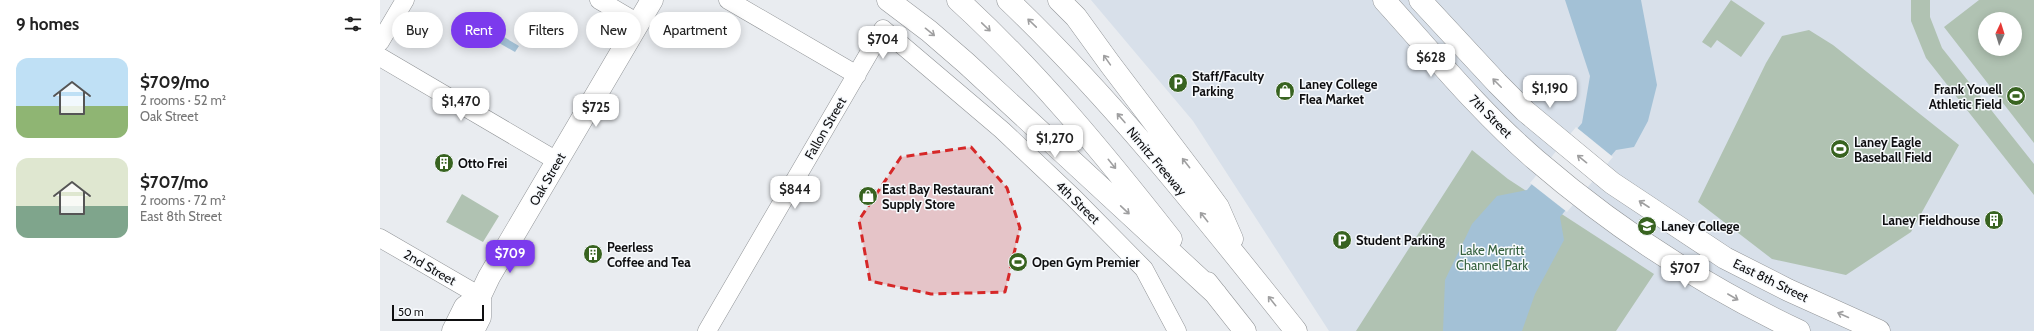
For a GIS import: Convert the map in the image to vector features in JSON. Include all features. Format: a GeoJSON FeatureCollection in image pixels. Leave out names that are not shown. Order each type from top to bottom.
{"type":"FeatureCollection","features":[{"type":"Feature","properties":{"kind":"main road","name":"Oak Street"},"geometry":{"type":"LineString","coordinates":[[641,18],[652,0]]}},
{"type":"Feature","properties":{"kind":"main road"},"geometry":{"type":"LineString","coordinates":[[888,0],[929,31],[966,63],[1216,294]]}},
{"type":"Feature","properties":{"kind":"main road"},"geometry":{"type":"LineString","coordinates":[[958,0],[1016,56],[1078,124],[1245,331]]}},
{"type":"Feature","properties":{"kind":"main road","name":"Nimitz Freeway"},"geometry":{"type":"LineString","coordinates":[[1008,0],[1071,63],[1112,108],[1296,331]]}},
{"type":"Feature","properties":{"kind":"main road"},"geometry":{"type":"LineString","coordinates":[[1059,0],[1076,17],[1218,207],[1246,269]]}},
{"type":"Feature","properties":{"kind":"main road","name":"7th Street"},"geometry":{"type":"LineString","coordinates":[[1384,0],[1478,104],[1536,159],[1594,208],[1675,263],[1742,302],[1799,331]]}},
{"type":"Feature","properties":{"kind":"main road","name":"East 8th Street"},"geometry":{"type":"LineString","coordinates":[[1420,0],[1497,83],[1552,134],[1612,183],[1725,258],[1788,290],[1879,331]]}},
{"type":"Feature","properties":{"kind":"main road","name":"Oak Street"},"geometry":{"type":"LineString","coordinates":[[473,331],[480,317],[480,296],[489,277],[623,48]]}},
{"type":"Feature","properties":{"kind":"main road","name":"Oak Street"},"geometry":{"type":"LineString","coordinates":[[453,331],[465,307],[480,296]]}},
{"type":"Feature","properties":{"kind":"street"},"geometry":{"type":"LineString","coordinates":[[380,42],[405,0]]}},
{"type":"Feature","properties":{"kind":"street"},"geometry":{"type":"LineString","coordinates":[[599,0],[619,12]]}},
{"type":"Feature","properties":{"kind":"street"},"geometry":{"type":"LineString","coordinates":[[728,0],[856,75]]}},
{"type":"Feature","properties":{"kind":"street","name":"Fallon Street"},"geometry":{"type":"LineString","coordinates":[[708,331],[883,30]]}},
{"type":"Feature","properties":{"kind":"street","name":"4th Street"},"geometry":{"type":"LineString","coordinates":[[883,30],[1002,130],[1073,197],[1144,269],[1177,331]]}},
{"type":"Feature","properties":{"kind":"street"},"geometry":{"type":"LineString","coordinates":[[380,57],[557,161]]}},
{"type":"Feature","properties":{"kind":"street","name":"2nd Street"},"geometry":{"type":"LineString","coordinates":[[380,238],[480,296]]}},
{"type":"Feature","properties":{"kind":"highlighted area"},"geometry":{"type":"Polygon","coordinates":[[[971,147],[1007,188],[1020,228],[1005,292],[931,294],[870,281],[859,220],[901,157],[971,147]]]}},
{"type":"Feature","properties":{"kind":"shaded area","name":"Laney College"},"geometry":{"type":"Polygon","coordinates":[[[1091,0],[2034,0],[2034,331],[1329,331],[1193,121],[1091,0]]]}},
{"type":"Feature","properties":{"kind":"green space"},"geometry":{"type":"Polygon","coordinates":[[[1731,0],[1765,23],[1741,57],[1717,40],[1711,48],[1702,42],[1731,0]]]}},
{"type":"Feature","properties":{"kind":"green space"},"geometry":{"type":"Polygon","coordinates":[[[1911,0],[1930,0],[1930,17],[1942,48],[2034,164],[2034,195],[1926,58],[1911,21],[1911,0]]]}},
{"type":"Feature","properties":{"kind":"green space","name":"Frank Youell Athletic Field"},"geometry":{"type":"Polygon","coordinates":[[[1979,0],[2034,0],[2034,143],[1944,27],[1979,0]]]}},
{"type":"Feature","properties":{"kind":"green space","name":"Laney Eagle Baseball Field"},"geometry":{"type":"Polygon","coordinates":[[[1809,30],[1833,45],[1959,145],[1911,232],[1846,275],[1772,259],[1698,202],[1766,63],[1782,36],[1809,30]]]}},
{"type":"Feature","properties":{"kind":"green space","name":"Lake Merritt Channel Park"},"geometry":{"type":"Polygon","coordinates":[[[1472,150],[1508,179],[1654,274],[1616,331],[1356,331],[1472,150]]]}},
{"type":"Feature","properties":{"kind":"green space"},"geometry":{"type":"Polygon","coordinates":[[[462,194],[499,216],[483,242],[446,222],[462,194]]]}},
{"type":"Feature","properties":{"kind":"water"},"geometry":{"type":"Polygon","coordinates":[[[1565,0],[1641,0],[1657,85],[1648,121],[1634,147],[1616,150],[1560,217],[1564,240],[1535,294],[1522,331],[1443,331],[1445,280],[1472,224],[1497,196],[1527,190],[1582,123],[1590,76],[1565,0]]]}},
{"type":"Feature","properties":{"kind":"water"},"geometry":{"type":"Polygon","coordinates":[[[506,38],[514,43],[514,48],[518,48],[515,52],[506,47],[506,38]]]}},
{"type":"Feature","properties":{"kind":"pier"},"geometry":{"type":"Polygon","coordinates":[[[1576,127],[1613,157],[1567,212],[1530,183],[1576,127]]]}},
{"type":"Feature","properties":{"kind":"place","name":"Staff/Faculty Parking"},"geometry":{"type":"Point","coordinates":[1178,83]}},
{"type":"Feature","properties":{"kind":"place","name":"Laney College Flea Market"},"geometry":{"type":"Point","coordinates":[1285,91]}},
{"type":"Feature","properties":{"kind":"place","name":"Frank Youell Athletic Field"},"geometry":{"type":"Point","coordinates":[2016,96]}},
{"type":"Feature","properties":{"kind":"place","name":"Laney Eagle Baseball Field"},"geometry":{"type":"Point","coordinates":[1840,149]}},
{"type":"Feature","properties":{"kind":"place","name":"Otto Frei"},"geometry":{"type":"Point","coordinates":[444,163]}},
{"type":"Feature","properties":{"kind":"place","name":"East Bay Restaurant Supply Store"},"geometry":{"type":"Point","coordinates":[868,196]}},
{"type":"Feature","properties":{"kind":"place","name":"Laney Fieldhouse"},"geometry":{"type":"Point","coordinates":[1994,220]}},
{"type":"Feature","properties":{"kind":"place","name":"Laney College"},"geometry":{"type":"Point","coordinates":[1647,226]}},
{"type":"Feature","properties":{"kind":"place","name":"Student Parking"},"geometry":{"type":"Point","coordinates":[1342,240]}},
{"type":"Feature","properties":{"kind":"place","name":"Peerless Coffee and Tea"},"geometry":{"type":"Point","coordinates":[593,254]}},
{"type":"Feature","properties":{"kind":"place","name":"Open Gym Premier"},"geometry":{"type":"Point","coordinates":[1018,262]}}]}
